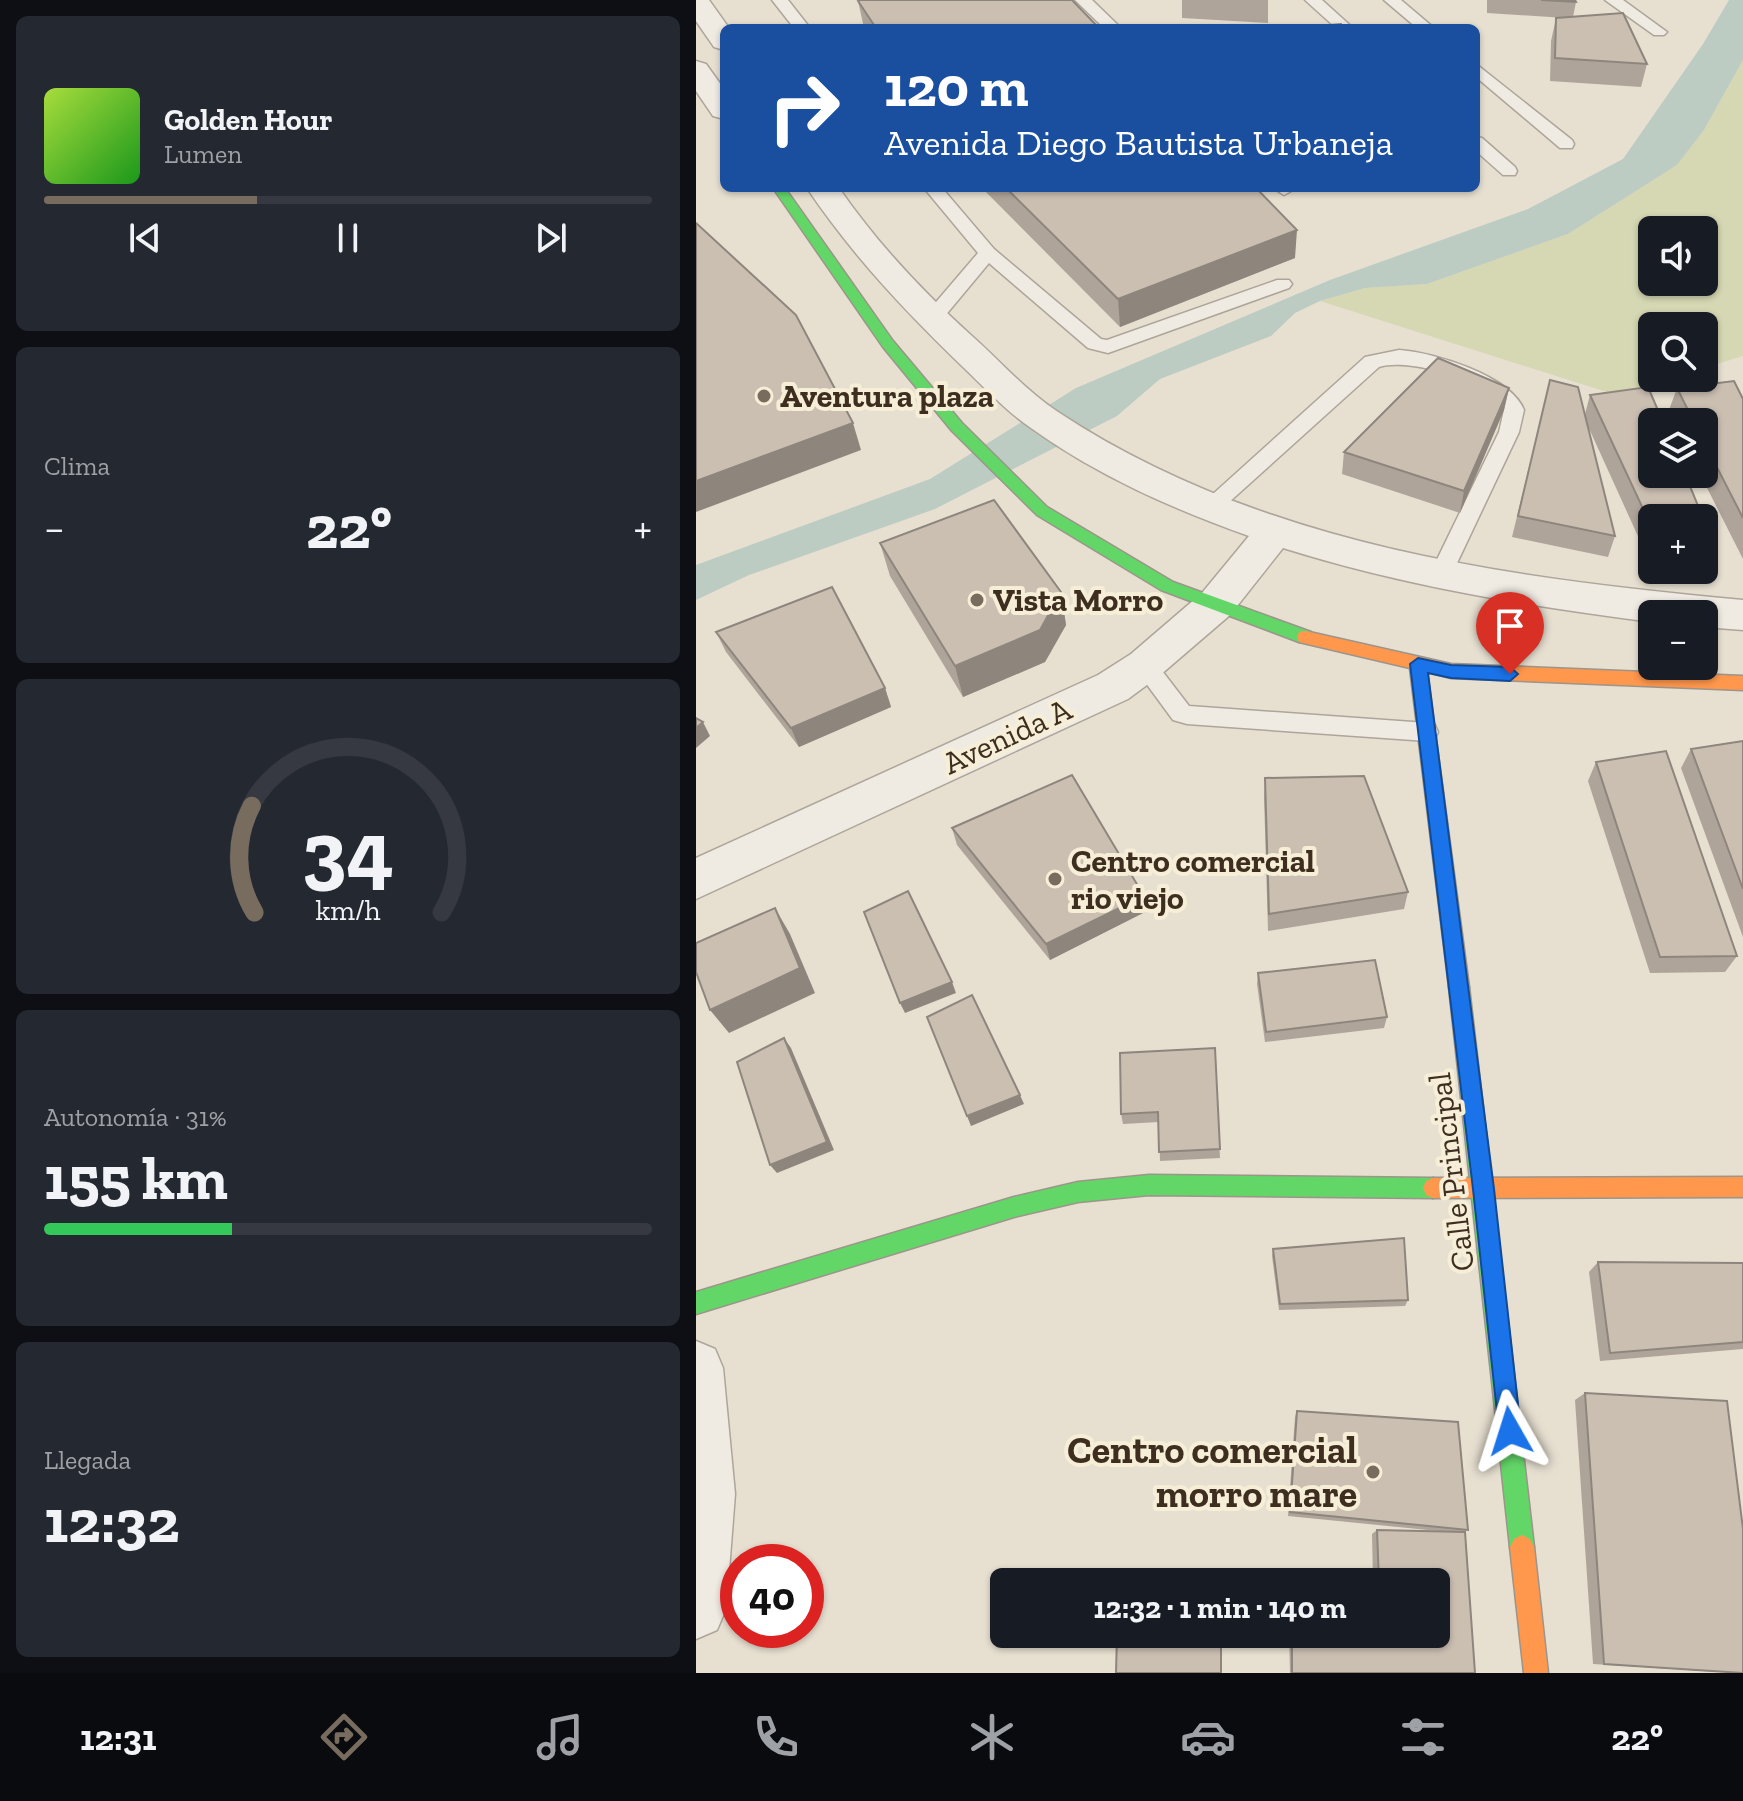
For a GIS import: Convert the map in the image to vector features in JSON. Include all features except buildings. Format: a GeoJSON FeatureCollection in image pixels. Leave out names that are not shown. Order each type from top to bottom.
{"type":"FeatureCollection","features":[{"type":"Feature","properties":{"kind":"street"},"geometry":{"type":"LineString","coordinates":[[696,1],[720,35]]}},
{"type":"Feature","properties":{"kind":"street"},"geometry":{"type":"LineString","coordinates":[[696,70],[720,104]]}},
{"type":"Feature","properties":{"kind":"street"},"geometry":{"type":"LineString","coordinates":[[782,192],[888,344],[957,427],[1042,511],[1167,586],[1318,642],[1451,671],[1743,683]]}},
{"type":"Feature","properties":{"kind":"street"},"geometry":{"type":"LineString","coordinates":[[826,192],[875,256],[932,319],[1004,387],[1042,418],[1093,451],[1210,508],[1311,543],[1441,574],[1651,608],[1743,615]]}},
{"type":"Feature","properties":{"kind":"street","name":"Avenida A"},"geometry":{"type":"LineString","coordinates":[[696,879],[1113,687],[1145,665],[1216,604],[1275,531]]}},
{"type":"Feature","properties":{"kind":"street","name":"Calle Principal"},"geometry":{"type":"LineString","coordinates":[[1418,664],[1484,1189],[1536,1673]]}},
{"type":"Feature","properties":{"kind":"street"},"geometry":{"type":"LineString","coordinates":[[696,1303],[1014,1207],[1078,1192],[1149,1185],[1484,1189],[1743,1187]]}},
{"type":"Feature","properties":{"kind":"street"},"geometry":{"type":"LineString","coordinates":[[696,1368],[707,1494],[696,1609]]}},
{"type":"Feature","properties":{"kind":"lane"},"geometry":{"type":"LineString","coordinates":[[780,0],[799,24]]}},
{"type":"Feature","properties":{"kind":"lane"},"geometry":{"type":"LineString","coordinates":[[1083,0],[1109,24]]}},
{"type":"Feature","properties":{"kind":"lane"},"geometry":{"type":"LineString","coordinates":[[1313,0],[1340,24]]}},
{"type":"Feature","properties":{"kind":"lane"},"geometry":{"type":"LineString","coordinates":[[1392,0],[1421,24]]}},
{"type":"Feature","properties":{"kind":"lane"},"geometry":{"type":"LineString","coordinates":[[1613,0],[1659,32]]}},
{"type":"Feature","properties":{"kind":"lane"},"geometry":{"type":"LineString","coordinates":[[1480,72],[1566,144]]}},
{"type":"Feature","properties":{"kind":"lane"},"geometry":{"type":"LineString","coordinates":[[1480,146],[1509,171]]}},
{"type":"Feature","properties":{"kind":"lane"},"geometry":{"type":"LineString","coordinates":[[936,192],[988,253],[1095,344],[1108,347],[1283,284]]}},
{"type":"Feature","properties":{"kind":"lane"},"geometry":{"type":"LineString","coordinates":[[932,319],[988,253]]}},
{"type":"Feature","properties":{"kind":"lane"},"geometry":{"type":"LineString","coordinates":[[1210,508],[1372,362],[1392,356],[1410,357],[1491,385],[1511,402],[1515,413],[1509,432],[1441,574]]}},
{"type":"Feature","properties":{"kind":"lane"},"geometry":{"type":"LineString","coordinates":[[1145,665],[1181,713],[1187,715],[1427,732]]}},
{"type":"Feature","properties":{"kind":"green space"},"geometry":{"type":"Polygon","coordinates":[[[1743,60],[1743,356],[1718,364],[1718,312],[1638,312],[1638,388],[1616,395],[1320,301],[1365,288],[1427,284],[1568,234],[1677,165],[1704,130],[1743,60]]]}},
{"type":"Feature","properties":{"kind":"shaded area"},"geometry":{"type":"Polygon","coordinates":[[[1729,0],[1743,0],[1743,60],[1704,130],[1677,165],[1568,234],[1427,284],[1365,288],[1320,301],[1295,313],[1271,336],[1160,379],[1117,416],[935,509],[749,575],[696,600],[696,565],[930,479],[1076,388],[1330,280],[1528,209],[1623,159],[1703,44],[1729,0]]]}},
{"type":"Feature","properties":{"kind":"traffic: fast"},"geometry":{"type":"LineString","coordinates":[[782,192],[888,344],[957,427],[1042,511],[1167,586],[1305,637]]}},
{"type":"Feature","properties":{"kind":"traffic: fast"},"geometry":{"type":"LineString","coordinates":[[1459,987],[1522,1547]]}},
{"type":"Feature","properties":{"kind":"traffic: fast"},"geometry":{"type":"LineString","coordinates":[[696,1303],[1014,1207],[1078,1192],[1149,1185],[1433,1188]]}},
{"type":"Feature","properties":{"kind":"traffic: slow"},"geometry":{"type":"LineString","coordinates":[[1305,637],[1451,671],[1743,683]]}},
{"type":"Feature","properties":{"kind":"traffic: slow"},"geometry":{"type":"LineString","coordinates":[[1418,664],[1459,987]]}},
{"type":"Feature","properties":{"kind":"traffic: slow"},"geometry":{"type":"LineString","coordinates":[[1433,1188],[1743,1187]]}},
{"type":"Feature","properties":{"kind":"traffic: slow"},"geometry":{"type":"LineString","coordinates":[[1522,1547],[1536,1673]]}},
{"type":"Feature","properties":{"kind":"place","name":"Aventura plaza"},"geometry":{"type":"Point","coordinates":[764,396]}},
{"type":"Feature","properties":{"kind":"place","name":"Vista Morro"},"geometry":{"type":"Point","coordinates":[977,600]}},
{"type":"Feature","properties":{"kind":"place","name":"Centro comercial rio viejo"},"geometry":{"type":"Point","coordinates":[1055,879]}},
{"type":"Feature","properties":{"kind":"place","name":"Centro comercial morro mare"},"geometry":{"type":"Point","coordinates":[1373,1472]}},
{"type":"Feature","properties":{"kind":"route"},"geometry":{"type":"LineString","coordinates":[[1510,674],[1451,671],[1418,664],[1484,1189],[1510,1431]]}}]}
